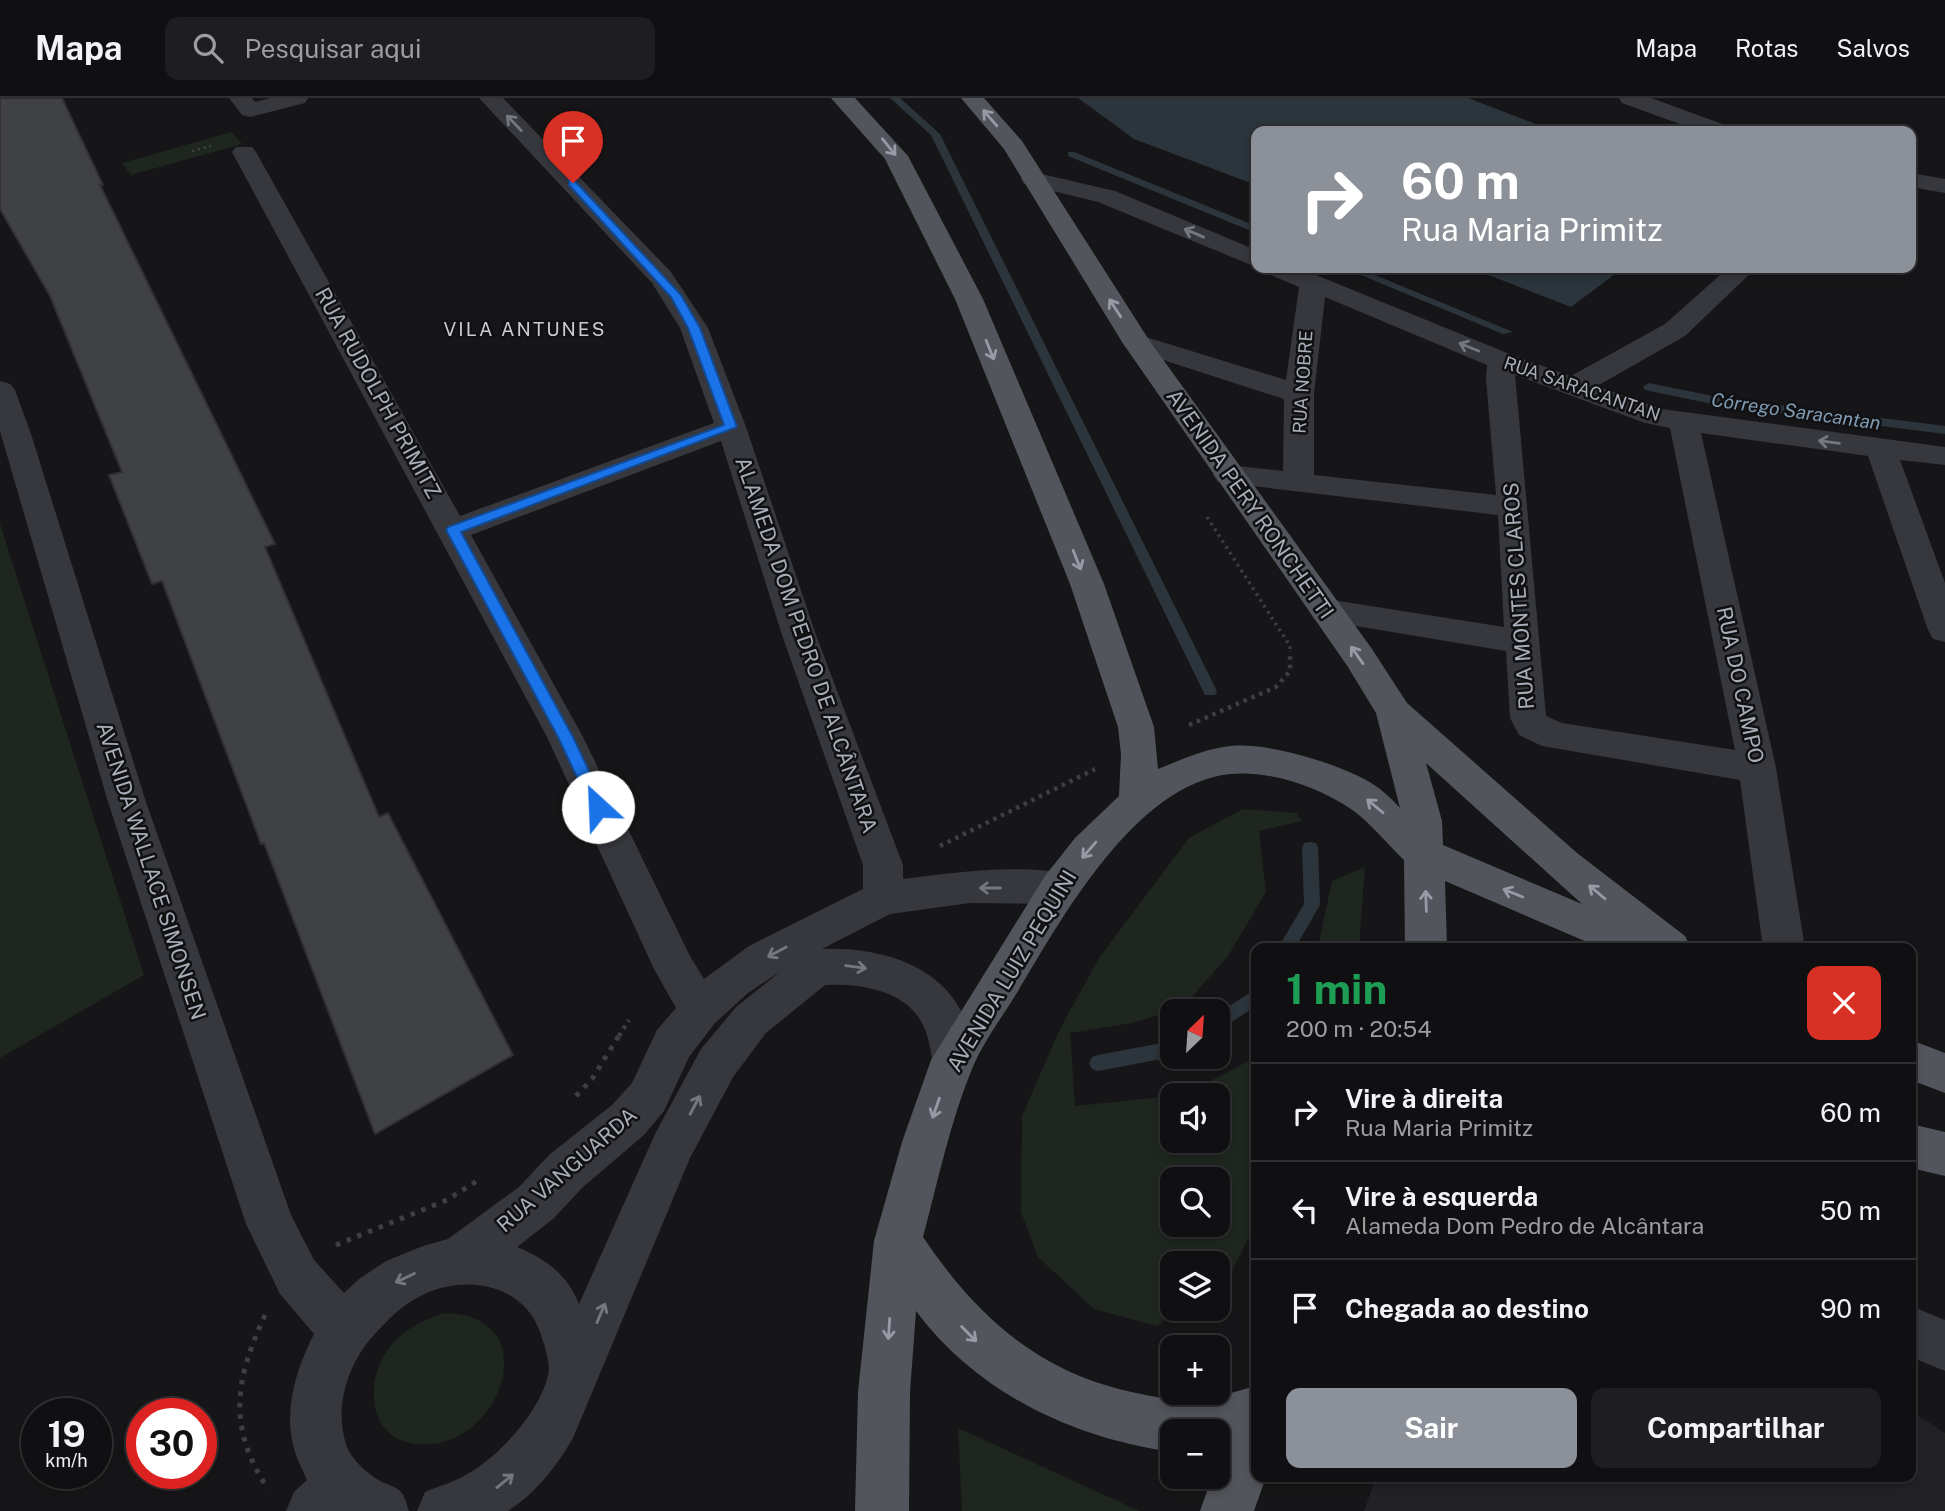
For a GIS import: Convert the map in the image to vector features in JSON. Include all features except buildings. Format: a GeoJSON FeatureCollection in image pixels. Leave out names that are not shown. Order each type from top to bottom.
{"type":"FeatureCollection","features":[{"type":"Feature","properties":{"kind":"main road"},"geometry":{"type":"LineString","coordinates":[[842,98],[897,156],[969,299],[1087,584],[1136,727],[1140,754],[1138,802]]}},
{"type":"Feature","properties":{"kind":"main road","name":"AVENIDA PERY RONCHETTI"},"geometry":{"type":"LineString","coordinates":[[972,98],[1014,146],[1136,342],[1394,712],[1423,821],[1426,943]]}},
{"type":"Feature","properties":{"kind":"main road"},"geometry":{"type":"LineString","coordinates":[[1394,712],[1572,871],[1635,924],[1663,943]]}},
{"type":"Feature","properties":{"kind":"main road","name":"AVENIDA LUIZ PEQUINI"},"geometry":{"type":"LineString","coordinates":[[882,1511],[884,1392],[898,1241],[925,1142],[953,1060],[1059,888],[1088,849],[1138,802],[1165,782],[1199,768],[1230,760],[1285,765],[1340,785],[1366,799],[1423,854],[1631,943]]}},
{"type":"Feature","properties":{"kind":"main road"},"geometry":{"type":"LineString","coordinates":[[1916,1062],[1945,1073]]}},
{"type":"Feature","properties":{"kind":"main road"},"geometry":{"type":"LineString","coordinates":[[1916,1147],[1945,1154]]}},
{"type":"Feature","properties":{"kind":"main road"},"geometry":{"type":"LineString","coordinates":[[898,1241],[922,1280],[949,1314],[985,1351],[1028,1380],[1094,1409],[1168,1426],[1200,1426],[1251,1413]]}},
{"type":"Feature","properties":{"kind":"main road"},"geometry":{"type":"LineString","coordinates":[[1227,1511],[1251,1442]]}},
{"type":"Feature","properties":{"kind":"street"},"geometry":{"type":"LineString","coordinates":[[245,104],[297,98]]}},
{"type":"Feature","properties":{"kind":"street","name":"ALAMEDA DOM PEDRO DE ALCÂNTARA"},"geometry":{"type":"LineString","coordinates":[[490,98],[633,246],[675,295],[694,328],[731,427],[799,635],[883,864],[883,898]]}},
{"type":"Feature","properties":{"kind":"street"},"geometry":{"type":"LineString","coordinates":[[1630,98],[1706,126]]}},
{"type":"Feature","properties":{"kind":"street","name":"RUA RUDOLPH PRIMITZ"},"geometry":{"type":"LineString","coordinates":[[244,152],[565,737],[676,969],[700,1010]]}},
{"type":"Feature","properties":{"kind":"street"},"geometry":{"type":"LineString","coordinates":[[1033,179],[1106,196],[1251,257]]}},
{"type":"Feature","properties":{"kind":"street"},"geometry":{"type":"LineString","coordinates":[[1916,181],[1945,186]]}},
{"type":"Feature","properties":{"kind":"street","name":"RUA SARACANTAN"},"geometry":{"type":"LineString","coordinates":[[1290,273],[1502,361],[1622,407],[1684,423],[1945,456]]}},
{"type":"Feature","properties":{"kind":"street"},"geometry":{"type":"LineString","coordinates":[[1572,388],[1675,330],[1738,273]]}},
{"type":"Feature","properties":{"kind":"street","name":"RUA NOBRE"},"geometry":{"type":"LineString","coordinates":[[1298,481],[1299,394],[1313,283]]}},
{"type":"Feature","properties":{"kind":"street"},"geometry":{"type":"LineString","coordinates":[[1136,342],[1299,394]]}},
{"type":"Feature","properties":{"kind":"street","name":"RUA MONTES CLAROS"},"geometry":{"type":"LineString","coordinates":[[1502,361],[1500,379],[1513,507],[1528,718],[1532,726],[1540,731],[1757,768]]}},
{"type":"Feature","properties":{"kind":"street","name":"AVENIDA WALLACE SIMONSEN"},"geometry":{"type":"LineString","coordinates":[[0,390],[16,434],[127,802],[270,1224],[297,1277],[344,1330]]}},
{"type":"Feature","properties":{"kind":"street","name":"RUA DO CAMPO"},"geometry":{"type":"LineString","coordinates":[[1684,423],[1757,768],[1783,943]]}},
{"type":"Feature","properties":{"kind":"street"},"geometry":{"type":"LineString","coordinates":[[453,530],[731,427]]}},
{"type":"Feature","properties":{"kind":"street"},"geometry":{"type":"LineString","coordinates":[[1881,449],[1945,630]]}},
{"type":"Feature","properties":{"kind":"street"},"geometry":{"type":"LineString","coordinates":[[1229,475],[1513,507]]}},
{"type":"Feature","properties":{"kind":"street"},"geometry":{"type":"LineString","coordinates":[[1326,611],[1522,642]]}},
{"type":"Feature","properties":{"kind":"street","name":"RUA VANGUARDA"},"geometry":{"type":"LineString","coordinates":[[459,1261],[536,1203],[566,1171],[628,1121],[648,1097],[673,1044],[700,1010],[733,980],[764,959],[883,898],[970,887],[1059,888]]}},
{"type":"Feature","properties":{"kind":"street"},"geometry":{"type":"LineString","coordinates":[[453,1510],[491,1492],[519,1469],[542,1441],[574,1376],[672,1147],[718,1063],[751,1020],[816,967],[840,965],[884,972],[909,984],[941,1015],[953,1060]]}},
{"type":"Feature","properties":{"kind":"street"},"geometry":{"type":"LineString","coordinates":[[345,1503],[323,1460],[315,1429],[316,1396],[327,1362],[344,1330],[368,1303],[397,1282],[427,1268],[459,1261],[498,1263],[529,1278],[554,1303],[567,1338],[574,1376]]}},
{"type":"Feature","properties":{"kind":"street"},"geometry":{"type":"LineString","coordinates":[[1916,1333],[1945,1346]]}},
{"type":"Feature","properties":{"kind":"shaded area"},"geometry":{"type":"Polygon","coordinates":[[[1078,98],[1468,98],[1541,126],[1251,126],[1251,183],[1134,139],[1078,98]]]}},
{"type":"Feature","properties":{"kind":"shaded area"},"geometry":{"type":"Polygon","coordinates":[[[231,132],[242,144],[131,175],[122,163],[231,132]]]}},
{"type":"Feature","properties":{"kind":"shaded area"},"geometry":{"type":"Polygon","coordinates":[[[1483,273],[1616,273],[1571,307],[1483,273]]]}},
{"type":"Feature","properties":{"kind":"shaded area"},"geometry":{"type":"Polygon","coordinates":[[[0,524],[144,975],[0,1058],[0,524]]]}},
{"type":"Feature","properties":{"kind":"shaded area"},"geometry":{"type":"Polygon","coordinates":[[[1243,809],[1296,813],[1302,821],[1259,831],[1266,892],[1228,956],[1190,999],[1160,999],[1160,1015],[1132,1023],[1070,1033],[1075,1106],[1160,1097],[1160,1153],[1230,1153],[1230,1083],[1207,1083],[1251,1060],[1251,1233],[1230,1275],[1230,1251],[1160,1251],[1160,1321],[1165,1321],[1157,1326],[1094,1309],[1038,1257],[1021,1212],[1022,1116],[1060,1029],[1099,958],[1189,838],[1243,809]]]}},
{"type":"Feature","properties":{"kind":"shaded area"},"geometry":{"type":"Polygon","coordinates":[[[1365,867],[1359,943],[1319,943],[1332,881],[1365,867]]]}},
{"type":"Feature","properties":{"kind":"shaded area"},"geometry":{"type":"Polygon","coordinates":[[[444,1313],[477,1320],[497,1336],[504,1359],[500,1385],[488,1410],[467,1430],[441,1443],[410,1443],[396,1438],[385,1429],[378,1418],[374,1404],[376,1376],[387,1351],[399,1337],[420,1323],[444,1313]]]}},
{"type":"Feature","properties":{"kind":"shaded area"},"geometry":{"type":"Polygon","coordinates":[[[1916,1414],[1945,1433],[1945,1511],[1364,1511],[1374,1482],[1916,1482],[1916,1414]]]}},
{"type":"Feature","properties":{"kind":"shaded area"},"geometry":{"type":"Polygon","coordinates":[[[958,1428],[1139,1511],[962,1511],[958,1428]]]}},
{"type":"Feature","properties":{"kind":"waterway"},"geometry":{"type":"LineString","coordinates":[[895,98],[935,134],[1210,691]]}},
{"type":"Feature","properties":{"kind":"waterway","name":"Córrego Saracantan"},"geometry":{"type":"LineString","coordinates":[[1071,154],[1251,228]]}},
{"type":"Feature","properties":{"kind":"waterway","name":"Córrego Saracantan"},"geometry":{"type":"LineString","coordinates":[[1361,273],[1507,332]]}},
{"type":"Feature","properties":{"kind":"waterway","name":"Córrego Saracantan"},"geometry":{"type":"LineString","coordinates":[[1649,387],[1722,402],[1945,430]]}},
{"type":"Feature","properties":{"kind":"waterway"},"geometry":{"type":"LineString","coordinates":[[1289,943],[1312,905],[1310,848]]}},
{"type":"Feature","properties":{"kind":"waterway"},"geometry":{"type":"LineString","coordinates":[[1230,1015],[1251,1000]]}},
{"type":"Feature","properties":{"kind":"waterway"},"geometry":{"type":"LineString","coordinates":[[1098,1063],[1160,1051]]}},
{"type":"Feature","properties":{"kind":"district","name":"VILA ANTUNES"},"geometry":{"type":"Point","coordinates":[525,329]}},
{"type":"Feature","properties":{"kind":"route"},"geometry":{"type":"LineString","coordinates":[[573,183],[675,295],[694,328],[731,427],[453,530],[565,737],[598,807]]}}]}
